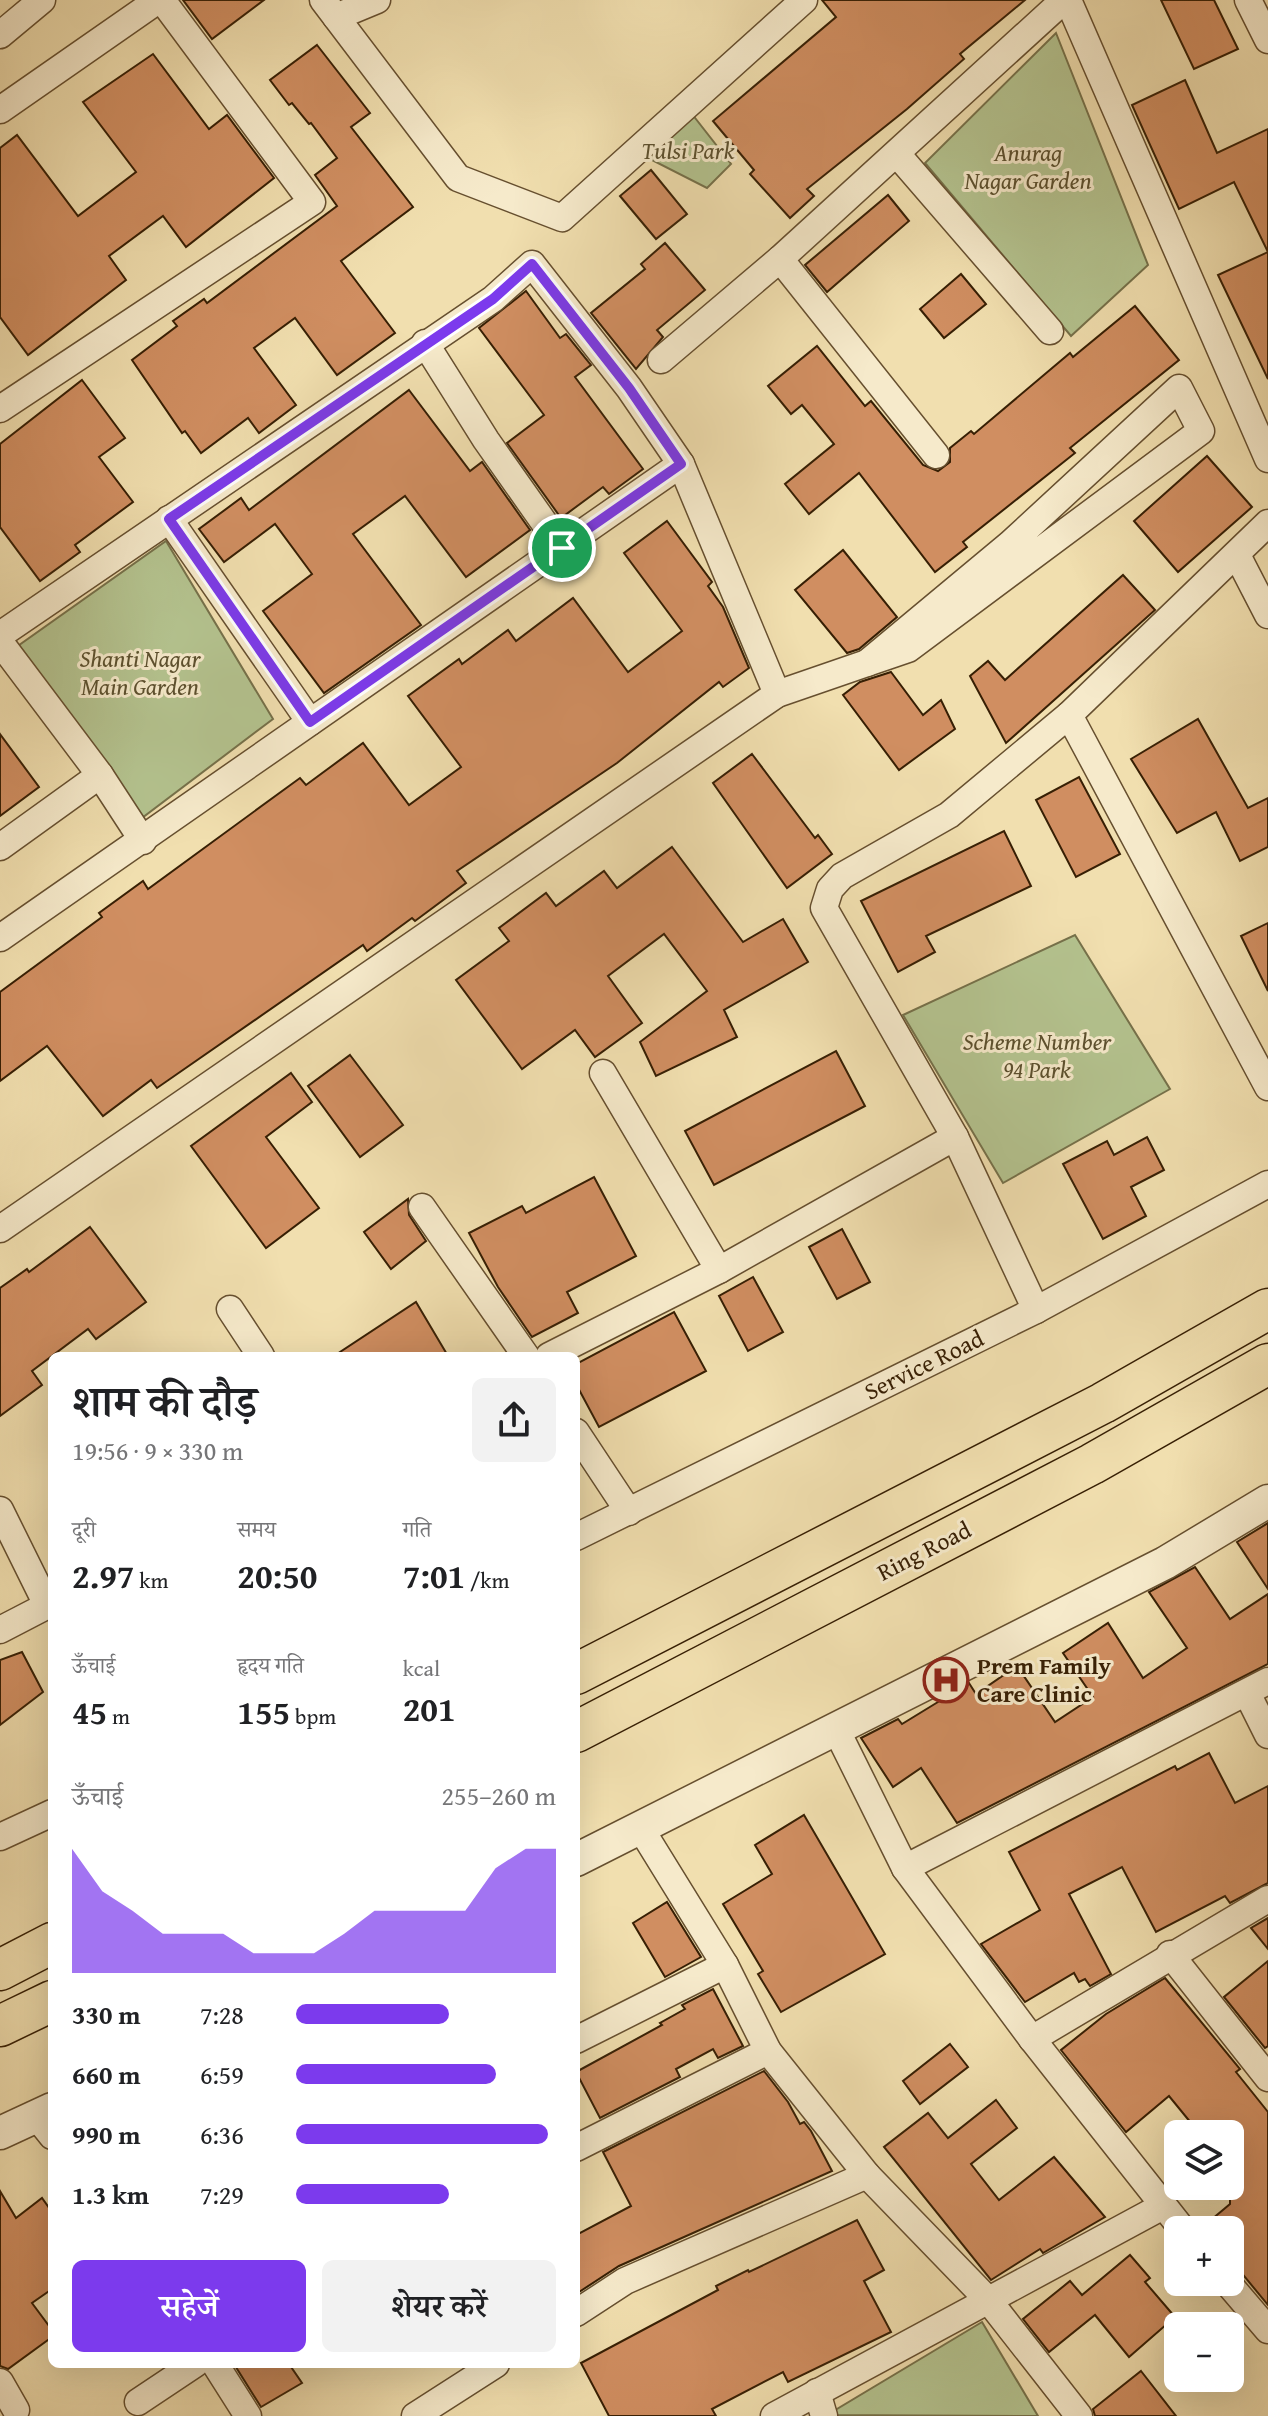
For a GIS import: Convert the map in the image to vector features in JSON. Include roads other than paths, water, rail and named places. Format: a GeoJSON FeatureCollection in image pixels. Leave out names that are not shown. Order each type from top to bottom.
{"type":"FeatureCollection","features":[{"type":"Feature","properties":{"kind":"main road","name":"Ring Road"},"geometry":{"type":"LineString","coordinates":[[580,1672],[1103,1403],[1268,1309]]}},
{"type":"Feature","properties":{"kind":"main road","name":"Ring Road"},"geometry":{"type":"LineString","coordinates":[[580,1730],[1092,1464],[1268,1364]]}},
{"type":"Feature","properties":{"kind":"main road"},"geometry":{"type":"LineString","coordinates":[[0,1970],[48,1945]]}},
{"type":"Feature","properties":{"kind":"main road"},"geometry":{"type":"LineString","coordinates":[[0,2026],[48,2003]]}},
{"type":"Feature","properties":{"kind":"street"},"geometry":{"type":"LineString","coordinates":[[0,35],[42,0]]}},
{"type":"Feature","properties":{"kind":"street"},"geometry":{"type":"LineString","coordinates":[[0,110],[160,0],[312,202],[0,409]]}},
{"type":"Feature","properties":{"kind":"street"},"geometry":{"type":"LineString","coordinates":[[377,0],[329,9],[458,178],[562,218],[804,0]]}},
{"type":"Feature","properties":{"kind":"street"},"geometry":{"type":"LineString","coordinates":[[661,360],[780,259],[1066,0],[1268,459]]}},
{"type":"Feature","properties":{"kind":"street"},"geometry":{"type":"LineString","coordinates":[[1248,0],[1268,40]]}},
{"type":"Feature","properties":{"kind":"street"},"geometry":{"type":"LineString","coordinates":[[897,154],[1050,331]]}},
{"type":"Feature","properties":{"kind":"street"},"geometry":{"type":"LineString","coordinates":[[780,259],[936,455]]}},
{"type":"Feature","properties":{"kind":"street"},"geometry":{"type":"LineString","coordinates":[[0,635],[493,299],[532,264],[629,388],[681,464],[777,694]]}},
{"type":"Feature","properties":{"kind":"street"},"geometry":{"type":"LineString","coordinates":[[425,343],[486,440],[562,548]]}},
{"type":"Feature","properties":{"kind":"street"},"geometry":{"type":"LineString","coordinates":[[0,1229],[777,694],[908,649],[1201,431],[1179,388],[1010,544],[867,663]]}},
{"type":"Feature","properties":{"kind":"street"},"geometry":{"type":"LineString","coordinates":[[0,938],[681,464]]}},
{"type":"Feature","properties":{"kind":"street"},"geometry":{"type":"LineString","coordinates":[[169,519],[310,722]]}},
{"type":"Feature","properties":{"kind":"street"},"geometry":{"type":"LineString","coordinates":[[1036,1310],[955,1137],[824,908],[830,889],[842,876],[949,815],[1069,715],[1268,523]]}},
{"type":"Feature","properties":{"kind":"street"},"geometry":{"type":"LineString","coordinates":[[1237,555],[1268,615]]}},
{"type":"Feature","properties":{"kind":"street"},"geometry":{"type":"LineString","coordinates":[[0,642],[100,775],[143,841]]}},
{"type":"Feature","properties":{"kind":"street"},"geometry":{"type":"LineString","coordinates":[[1069,715],[1268,1087]]}},
{"type":"Feature","properties":{"kind":"street"},"geometry":{"type":"LineString","coordinates":[[0,847],[100,775]]}},
{"type":"Feature","properties":{"kind":"street"},"geometry":{"type":"LineString","coordinates":[[603,1073],[719,1270]]}},
{"type":"Feature","properties":{"kind":"street"},"geometry":{"type":"LineString","coordinates":[[557,1352],[719,1270],[955,1137]]}},
{"type":"Feature","properties":{"kind":"street","name":"Service Road"},"geometry":{"type":"LineString","coordinates":[[580,1535],[1036,1310],[1268,1184]]}},
{"type":"Feature","properties":{"kind":"street"},"geometry":{"type":"LineString","coordinates":[[422,1207],[523,1352]]}},
{"type":"Feature","properties":{"kind":"street"},"geometry":{"type":"LineString","coordinates":[[230,1309],[258,1352]]}},
{"type":"Feature","properties":{"kind":"street"},"geometry":{"type":"LineString","coordinates":[[580,1438],[629,1512]]}},
{"type":"Feature","properties":{"kind":"street"},"geometry":{"type":"LineString","coordinates":[[580,1858],[1165,1563],[1268,1501]]}},
{"type":"Feature","properties":{"kind":"street"},"geometry":{"type":"LineString","coordinates":[[0,1510],[48,1600]]}},
{"type":"Feature","properties":{"kind":"street"},"geometry":{"type":"LineString","coordinates":[[0,1630],[48,1605]]}},
{"type":"Feature","properties":{"kind":"street"},"geometry":{"type":"LineString","coordinates":[[905,1868],[1257,1687],[1268,1735]]}},
{"type":"Feature","properties":{"kind":"street"},"geometry":{"type":"LineString","coordinates":[[835,1727],[905,1868],[1032,2039],[1171,2216]]}},
{"type":"Feature","properties":{"kind":"street"},"geometry":{"type":"LineString","coordinates":[[0,1837],[48,1815]]}},
{"type":"Feature","properties":{"kind":"street"},"geometry":{"type":"LineString","coordinates":[[641,1829],[725,1965],[768,2051],[867,2175],[989,2301],[1079,2416]]}},
{"type":"Feature","properties":{"kind":"street"},"geometry":{"type":"LineString","coordinates":[[1032,2039],[1170,1954],[1268,1899]]}},
{"type":"Feature","properties":{"kind":"street"},"geometry":{"type":"LineString","coordinates":[[1170,1954],[1268,2078]]}},
{"type":"Feature","properties":{"kind":"street"},"geometry":{"type":"LineString","coordinates":[[580,2038],[725,1965]]}},
{"type":"Feature","properties":{"kind":"street"},"geometry":{"type":"LineString","coordinates":[[580,2146],[768,2051]]}},
{"type":"Feature","properties":{"kind":"street"},"geometry":{"type":"LineString","coordinates":[[0,2133],[47,2120]]}},
{"type":"Feature","properties":{"kind":"street"},"geometry":{"type":"LineString","coordinates":[[580,2310],[625,2281],[867,2175]]}},
{"type":"Feature","properties":{"kind":"street"},"geometry":{"type":"LineString","coordinates":[[774,2416],[821,2404],[989,2301],[1163,2206]]}},
{"type":"Feature","properties":{"kind":"street"},"geometry":{"type":"LineString","coordinates":[[1239,2296],[1268,2330]]}},
{"type":"Feature","properties":{"kind":"street"},"geometry":{"type":"LineString","coordinates":[[138,2402],[189,2368]]}},
{"type":"Feature","properties":{"kind":"street"},"geometry":{"type":"LineString","coordinates":[[218,2368],[248,2416]]}},
{"type":"Feature","properties":{"kind":"street"},"geometry":{"type":"LineString","coordinates":[[415,2416],[490,2368]]}},
{"type":"Feature","properties":{"kind":"street"},"geometry":{"type":"LineString","coordinates":[[0,2382],[16,2410]]}},
{"type":"Feature","properties":{"kind":"place","name":"Prem Family Care Clinic"},"geometry":{"type":"Point","coordinates":[946,1680]}},
{"type":"Feature","properties":{"kind":"park label","name":"Tulsi Park"},"geometry":{"type":"Point","coordinates":[688,151]}},
{"type":"Feature","properties":{"kind":"park label","name":"Anurag Nagar Garden"},"geometry":{"type":"Point","coordinates":[1028,167]}},
{"type":"Feature","properties":{"kind":"park label","name":"Shanti Nagar Main Garden"},"geometry":{"type":"Point","coordinates":[140,673]}},
{"type":"Feature","properties":{"kind":"park label","name":"Scheme Number 94 Park"},"geometry":{"type":"Point","coordinates":[1037,1056]}}]}
